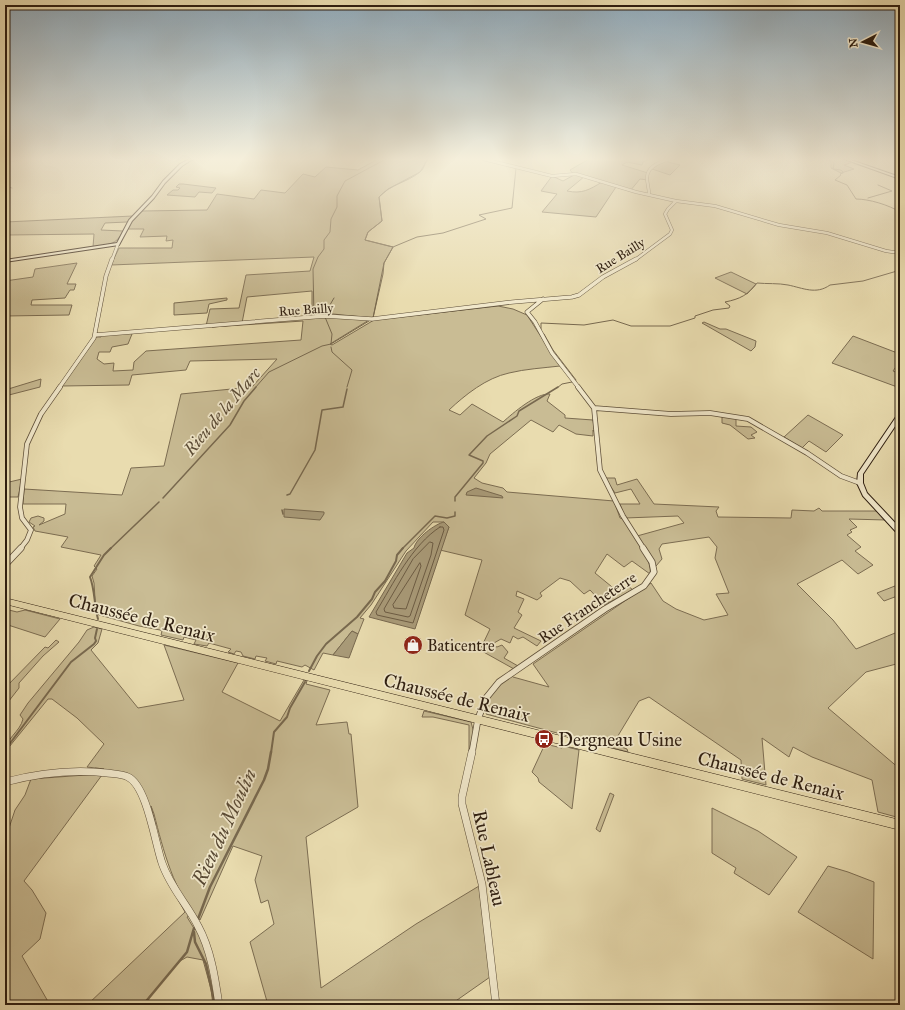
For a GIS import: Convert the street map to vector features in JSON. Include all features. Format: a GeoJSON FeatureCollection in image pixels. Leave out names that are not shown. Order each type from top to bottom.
{"type":"FeatureCollection","features":[{"type":"Feature","properties":{"kind":"main road","name":"Chaussée de Renaix"},"geometry":{"type":"LineString","coordinates":[[5,600],[900,825]]}},
{"type":"Feature","properties":{"kind":"street"},"geometry":{"type":"LineString","coordinates":[[5,565],[25,542],[31,530],[22,518],[20,507],[27,444],[41,414],[95,335],[106,276],[118,244],[130,221],[145,206]]}},
{"type":"Feature","properties":{"kind":"street","name":"Rue Bailly"},"geometry":{"type":"LineString","coordinates":[[95,335],[325,316],[372,319],[572,297],[579,295],[603,277],[631,263],[671,232],[672,230],[665,221],[665,214],[669,206]]}},
{"type":"Feature","properties":{"kind":"street"},"geometry":{"type":"LineString","coordinates":[[716,206],[779,225],[827,233],[886,251],[900,253]]}},
{"type":"Feature","properties":{"kind":"street"},"geometry":{"type":"LineString","coordinates":[[5,261],[118,244]]}},
{"type":"Feature","properties":{"kind":"street"},"geometry":{"type":"LineString","coordinates":[[543,299],[527,312],[535,322],[552,353],[594,408],[671,414],[710,413],[748,419],[807,453],[841,476],[860,483]]}},
{"type":"Feature","properties":{"kind":"street","name":"Rue Francheterre"},"geometry":{"type":"LineString","coordinates":[[478,719],[486,698],[499,682],[606,609],[644,586],[653,575],[654,569],[652,562],[623,516],[600,470],[594,408]]}},
{"type":"Feature","properties":{"kind":"street"},"geometry":{"type":"LineString","coordinates":[[900,414],[862,470],[860,483],[865,494],[897,526],[900,532]]}},
{"type":"Feature","properties":{"kind":"street","name":"Rue Lableau"},"geometry":{"type":"LineString","coordinates":[[478,719],[462,804],[484,894],[496,1005]]}},
{"type":"Feature","properties":{"kind":"street"},"geometry":{"type":"LineString","coordinates":[[5,782],[28,776],[86,770],[121,774],[132,780],[139,788],[144,799],[166,872],[175,891],[198,925],[202,934],[214,976],[219,1005]]}},
{"type":"Feature","properties":{"kind":"shaded area"},"geometry":{"type":"Polygon","coordinates":[[[209,206],[380,206],[382,221],[368,232],[365,240],[393,247],[384,263],[373,318],[333,314],[312,316],[312,291],[247,297],[242,323],[206,326],[210,309],[239,308],[246,275],[310,271],[314,257],[111,265],[119,248],[172,248],[173,240],[166,241],[167,236],[140,237],[144,229],[128,229],[132,221],[141,211],[207,210],[209,206]]]}},
{"type":"Feature","properties":{"kind":"shaded area"},"geometry":{"type":"Polygon","coordinates":[[[547,206],[603,206],[596,217],[542,212],[547,206]]]}},
{"type":"Feature","properties":{"kind":"shaded area"},"geometry":{"type":"Polygon","coordinates":[[[133,216],[127,222],[105,223],[101,230],[123,231],[114,242],[107,245],[93,247],[94,234],[7,235],[5,241],[5,222],[133,216]]]}},
{"type":"Feature","properties":{"kind":"shaded area"},"geometry":{"type":"Polygon","coordinates":[[[77,263],[67,284],[76,284],[74,290],[70,290],[65,298],[32,300],[31,305],[72,305],[69,315],[5,316],[5,281],[33,277],[35,269],[77,263]]]}},
{"type":"Feature","properties":{"kind":"shaded area"},"geometry":{"type":"Polygon","coordinates":[[[731,272],[756,284],[747,294],[715,278],[731,272]]]}},
{"type":"Feature","properties":{"kind":"shaded area"},"geometry":{"type":"Polygon","coordinates":[[[227,298],[227,300],[209,304],[207,313],[174,315],[174,303],[227,298]]]}},
{"type":"Feature","properties":{"kind":"shaded area"},"geometry":{"type":"Polygon","coordinates":[[[498,306],[513,309],[527,315],[560,366],[521,370],[500,375],[476,388],[449,410],[460,415],[472,404],[503,422],[532,400],[550,394],[547,401],[565,415],[565,418],[593,420],[595,433],[593,430],[593,436],[576,434],[559,425],[553,432],[531,420],[490,454],[486,463],[474,478],[482,483],[503,488],[507,492],[614,501],[620,518],[623,519],[641,546],[650,568],[650,574],[632,561],[624,567],[607,554],[595,573],[617,591],[628,586],[633,590],[604,605],[590,590],[584,594],[570,581],[560,578],[540,593],[542,596],[537,600],[517,591],[516,596],[524,599],[518,612],[522,615],[514,628],[541,641],[537,646],[523,637],[518,639],[513,636],[510,643],[501,639],[494,643],[494,646],[497,647],[502,645],[508,652],[504,658],[518,666],[514,669],[480,650],[490,629],[465,615],[482,560],[440,550],[449,527],[444,522],[433,522],[406,551],[371,605],[360,618],[364,619],[358,634],[352,631],[333,655],[323,653],[314,670],[305,665],[302,667],[277,661],[276,664],[265,661],[267,658],[256,656],[255,659],[243,656],[241,652],[236,651],[234,654],[228,652],[231,649],[209,643],[207,646],[194,644],[196,640],[184,637],[183,640],[161,635],[162,631],[160,630],[139,626],[96,614],[94,583],[92,576],[97,569],[94,566],[101,555],[61,547],[68,537],[35,531],[33,527],[35,526],[29,522],[31,518],[38,516],[44,518],[44,521],[39,525],[65,514],[66,504],[23,504],[24,489],[122,495],[131,468],[164,466],[181,394],[252,387],[277,359],[190,361],[186,370],[132,375],[129,385],[62,386],[96,337],[101,337],[101,335],[131,333],[132,334],[128,344],[112,347],[110,352],[99,352],[97,359],[104,364],[114,363],[113,371],[133,370],[134,362],[146,351],[301,340],[303,321],[212,327],[328,316],[369,320],[330,344],[332,345],[374,320],[498,306]]]}},
{"type":"Feature","properties":{"kind":"shaded area"},"geometry":{"type":"Polygon","coordinates":[[[704,322],[756,341],[755,347],[751,351],[702,323],[704,322]]]}},
{"type":"Feature","properties":{"kind":"shaded area"},"geometry":{"type":"Polygon","coordinates":[[[853,336],[900,354],[900,361],[893,371],[900,374],[900,388],[832,363],[853,336]]]}},
{"type":"Feature","properties":{"kind":"shaded area"},"geometry":{"type":"Polygon","coordinates":[[[41,379],[40,387],[5,396],[5,390],[41,379]]]}},
{"type":"Feature","properties":{"kind":"shaded area"},"geometry":{"type":"Polygon","coordinates":[[[722,415],[736,417],[736,426],[751,427],[757,432],[751,435],[755,438],[748,439],[730,425],[722,423],[722,415]]]}},
{"type":"Feature","properties":{"kind":"shaded area"},"geometry":{"type":"Polygon","coordinates":[[[808,415],[843,435],[826,452],[809,441],[802,448],[808,452],[784,437],[808,415]]]}},
{"type":"Feature","properties":{"kind":"shaded area"},"geometry":{"type":"Polygon","coordinates":[[[605,478],[615,478],[617,485],[637,479],[654,504],[719,507],[716,511],[718,517],[791,518],[792,510],[814,511],[819,508],[822,511],[879,511],[886,520],[849,519],[857,527],[850,530],[852,532],[847,535],[861,547],[855,551],[873,565],[858,574],[842,560],[797,584],[833,620],[856,649],[900,631],[900,663],[866,672],[828,708],[900,769],[900,818],[878,812],[872,780],[812,757],[793,747],[789,757],[762,738],[766,785],[742,779],[741,760],[649,697],[639,701],[613,744],[627,749],[628,752],[486,714],[489,704],[486,702],[493,690],[511,675],[513,677],[549,687],[533,664],[651,583],[663,601],[676,609],[704,620],[728,615],[716,594],[729,593],[715,558],[717,547],[709,537],[662,544],[659,549],[662,559],[656,566],[637,536],[684,523],[678,516],[625,518],[620,504],[640,504],[631,489],[615,493],[605,478]]]}},
{"type":"Feature","properties":{"kind":"shaded area"},"geometry":{"type":"Polygon","coordinates":[[[22,479],[18,497],[5,497],[5,483],[22,479]]]}},
{"type":"Feature","properties":{"kind":"shaded area"},"geometry":{"type":"Polygon","coordinates":[[[900,584],[900,595],[884,601],[877,593],[900,584]]]}},
{"type":"Feature","properties":{"kind":"shaded area"},"geometry":{"type":"Polygon","coordinates":[[[5,609],[17,612],[25,610],[60,619],[45,637],[5,624],[5,609]]]}},
{"type":"Feature","properties":{"kind":"shaded area"},"geometry":{"type":"Polygon","coordinates":[[[94,627],[102,629],[98,643],[91,650],[138,708],[184,700],[164,645],[238,663],[222,692],[280,721],[304,680],[307,681],[306,684],[330,690],[316,725],[347,722],[349,734],[351,734],[358,807],[306,837],[321,988],[416,924],[479,886],[490,977],[450,1005],[268,1005],[250,942],[274,924],[268,900],[261,903],[255,880],[262,856],[233,846],[200,920],[183,897],[176,884],[161,842],[151,806],[155,827],[136,779],[131,775],[129,776],[94,770],[95,768],[104,769],[87,767],[104,744],[77,718],[52,699],[48,699],[5,752],[7,743],[21,724],[23,719],[20,715],[28,703],[79,642],[87,630],[94,627]]]}},
{"type":"Feature","properties":{"kind":"shaded area"},"geometry":{"type":"Polygon","coordinates":[[[56,640],[59,642],[43,656],[19,683],[19,688],[5,706],[5,688],[45,647],[48,648],[56,640]]]}},
{"type":"Feature","properties":{"kind":"shaded area"},"geometry":{"type":"Polygon","coordinates":[[[424,711],[471,722],[474,733],[471,752],[469,751],[469,725],[433,717],[422,717],[424,711]]]}},
{"type":"Feature","properties":{"kind":"shaded area"},"geometry":{"type":"Polygon","coordinates":[[[545,744],[579,750],[572,809],[539,782],[538,778],[532,772],[545,744]]]}},
{"type":"Feature","properties":{"kind":"shaded area"},"geometry":{"type":"Polygon","coordinates":[[[102,775],[24,881],[32,890],[46,913],[40,939],[22,956],[50,1005],[5,1005],[5,829],[9,828],[15,810],[25,795],[31,779],[102,775]]]}},
{"type":"Feature","properties":{"kind":"shaded area"},"geometry":{"type":"Polygon","coordinates":[[[610,793],[614,795],[600,832],[596,829],[610,793]]]}},
{"type":"Feature","properties":{"kind":"shaded area"},"geometry":{"type":"Polygon","coordinates":[[[712,808],[758,831],[797,857],[769,895],[734,873],[736,868],[712,853],[712,808]]]}},
{"type":"Feature","properties":{"kind":"shaded area"},"geometry":{"type":"Polygon","coordinates":[[[828,866],[874,882],[873,959],[798,912],[828,866]]]}},
{"type":"Feature","properties":{"kind":"shaded area"},"geometry":{"type":"Polygon","coordinates":[[[171,887],[189,916],[187,917],[195,930],[198,928],[205,946],[210,966],[217,1005],[213,1005],[211,989],[203,960],[187,957],[180,961],[142,1005],[87,1005],[185,912],[171,887]]]}},
{"type":"Feature","properties":{"kind":"water"},"geometry":{"type":"Polygon","coordinates":[[[476,488],[502,496],[503,498],[466,495],[467,492],[476,488]]]}},
{"type":"Feature","properties":{"kind":"water"},"geometry":{"type":"Polygon","coordinates":[[[284,509],[324,512],[324,514],[320,520],[284,517],[284,509]]]}},
{"type":"Feature","properties":{"kind":"water"},"geometry":{"type":"Polygon","coordinates":[[[444,522],[449,527],[415,629],[369,617],[407,553],[414,548],[418,540],[426,532],[444,522]]]}},
{"type":"Feature","properties":{"kind":"water"},"geometry":{"type":"Polygon","coordinates":[[[352,631],[358,634],[349,658],[333,655],[352,631]]]}},
{"type":"Feature","properties":{"kind":"waterway"},"geometry":{"type":"LineString","coordinates":[[314,316],[313,269],[318,257],[324,249],[324,240],[330,232],[331,219],[337,206]]}},
{"type":"Feature","properties":{"kind":"waterway"},"geometry":{"type":"LineString","coordinates":[[380,206],[382,221],[368,232],[365,240],[393,247]]}},
{"type":"Feature","properties":{"kind":"waterway"},"geometry":{"type":"LineString","coordinates":[[393,247],[417,237],[443,233],[486,219],[479,215],[512,208],[512,206]]}},
{"type":"Feature","properties":{"kind":"waterway","name":"Rieu du Moulin"},"geometry":{"type":"LineString","coordinates":[[888,206],[900,212]]}},
{"type":"Feature","properties":{"kind":"waterway"},"geometry":{"type":"LineString","coordinates":[[373,318],[384,263],[393,247]]}},
{"type":"Feature","properties":{"kind":"waterway","name":"Rieu du Moulin"},"geometry":{"type":"LineString","coordinates":[[541,329],[541,323],[584,325],[613,320],[631,326],[670,326],[695,318],[695,316],[713,310],[729,308],[730,306],[725,302],[743,296],[757,283],[784,284],[809,290],[820,290],[830,285],[863,281],[897,271],[900,266]]}},
{"type":"Feature","properties":{"kind":"waterway"},"geometry":{"type":"LineString","coordinates":[[324,315],[334,298]]}},
{"type":"Feature","properties":{"kind":"waterway"},"geometry":{"type":"LineString","coordinates":[[325,317],[332,334],[331,344]]}},
{"type":"Feature","properties":{"kind":"waterway"},"geometry":{"type":"LineString","coordinates":[[331,344],[369,321]]}},
{"type":"Feature","properties":{"kind":"waterway","name":"Rieu du Moulin"},"geometry":{"type":"LineString","coordinates":[[544,334],[553,350],[576,380]]}},
{"type":"Feature","properties":{"kind":"waterway","name":"Rieu de la Marc"},"geometry":{"type":"LineString","coordinates":[[255,388],[269,372],[322,346],[331,344]]}},
{"type":"Feature","properties":{"kind":"waterway"},"geometry":{"type":"LineString","coordinates":[[331,347],[332,352],[352,370],[347,387]]}},
{"type":"Feature","properties":{"kind":"waterway","name":"Rieu du Moulin"},"geometry":{"type":"LineString","coordinates":[[557,388],[562,384],[572,382]]}},
{"type":"Feature","properties":{"kind":"waterway","name":"Rieu de la Marc"},"geometry":{"type":"LineString","coordinates":[[163,498],[230,425],[244,401],[256,387]]}},
{"type":"Feature","properties":{"kind":"waterway","name":"Rieu du Moulin"},"geometry":{"type":"LineString","coordinates":[[455,501],[455,497],[483,463],[483,461],[469,455],[487,436],[517,416],[519,411],[558,387]]}},
{"type":"Feature","properties":{"kind":"waterway"},"geometry":{"type":"LineString","coordinates":[[287,495],[290,494],[315,450],[322,410],[343,407],[347,389]]}},
{"type":"Feature","properties":{"kind":"waterway"},"geometry":{"type":"LineString","coordinates":[[110,549],[159,502]]}},
{"type":"Feature","properties":{"kind":"waterway"},"geometry":{"type":"LineString","coordinates":[[282,510],[283,514]]}},
{"type":"Feature","properties":{"kind":"waterway","name":"Rieu du Moulin"},"geometry":{"type":"LineString","coordinates":[[403,548],[435,516],[447,518],[455,516],[455,512]]}},
{"type":"Feature","properties":{"kind":"waterway","name":"Rieu du Moulin"},"geometry":{"type":"LineString","coordinates":[[309,671],[317,656],[326,644],[357,617],[372,599],[375,592],[385,581],[396,561],[397,555],[403,548]]}},
{"type":"Feature","properties":{"kind":"waterway"},"geometry":{"type":"LineString","coordinates":[[98,619],[90,577],[104,555],[110,549]]}},
{"type":"Feature","properties":{"kind":"waterway"},"geometry":{"type":"LineString","coordinates":[[5,750],[71,662],[94,644],[96,641],[95,638],[97,629]]}},
{"type":"Feature","properties":{"kind":"waterway","name":"Rieu du Moulin"},"geometry":{"type":"LineString","coordinates":[[271,753],[274,732],[287,717],[290,708],[305,682]]}},
{"type":"Feature","properties":{"kind":"waterway","name":"Rieu du Moulin"},"geometry":{"type":"LineString","coordinates":[[198,919],[210,887],[264,780],[268,769],[271,752]]}},
{"type":"Feature","properties":{"kind":"waterway"},"geometry":{"type":"LineString","coordinates":[[143,1005],[187,952],[194,928]]}},
{"type":"Feature","properties":{"kind":"waterway","name":"Rieu du Moulin"},"geometry":{"type":"LineString","coordinates":[[194,932],[195,942],[206,964],[215,1005]]}},
{"type":"Feature","properties":{"kind":"place","name":"Baticentre"},"geometry":{"type":"Point","coordinates":[413,645]}},
{"type":"Feature","properties":{"kind":"place","name":"Dergneau Usine"},"geometry":{"type":"Point","coordinates":[544,739]}}]}
